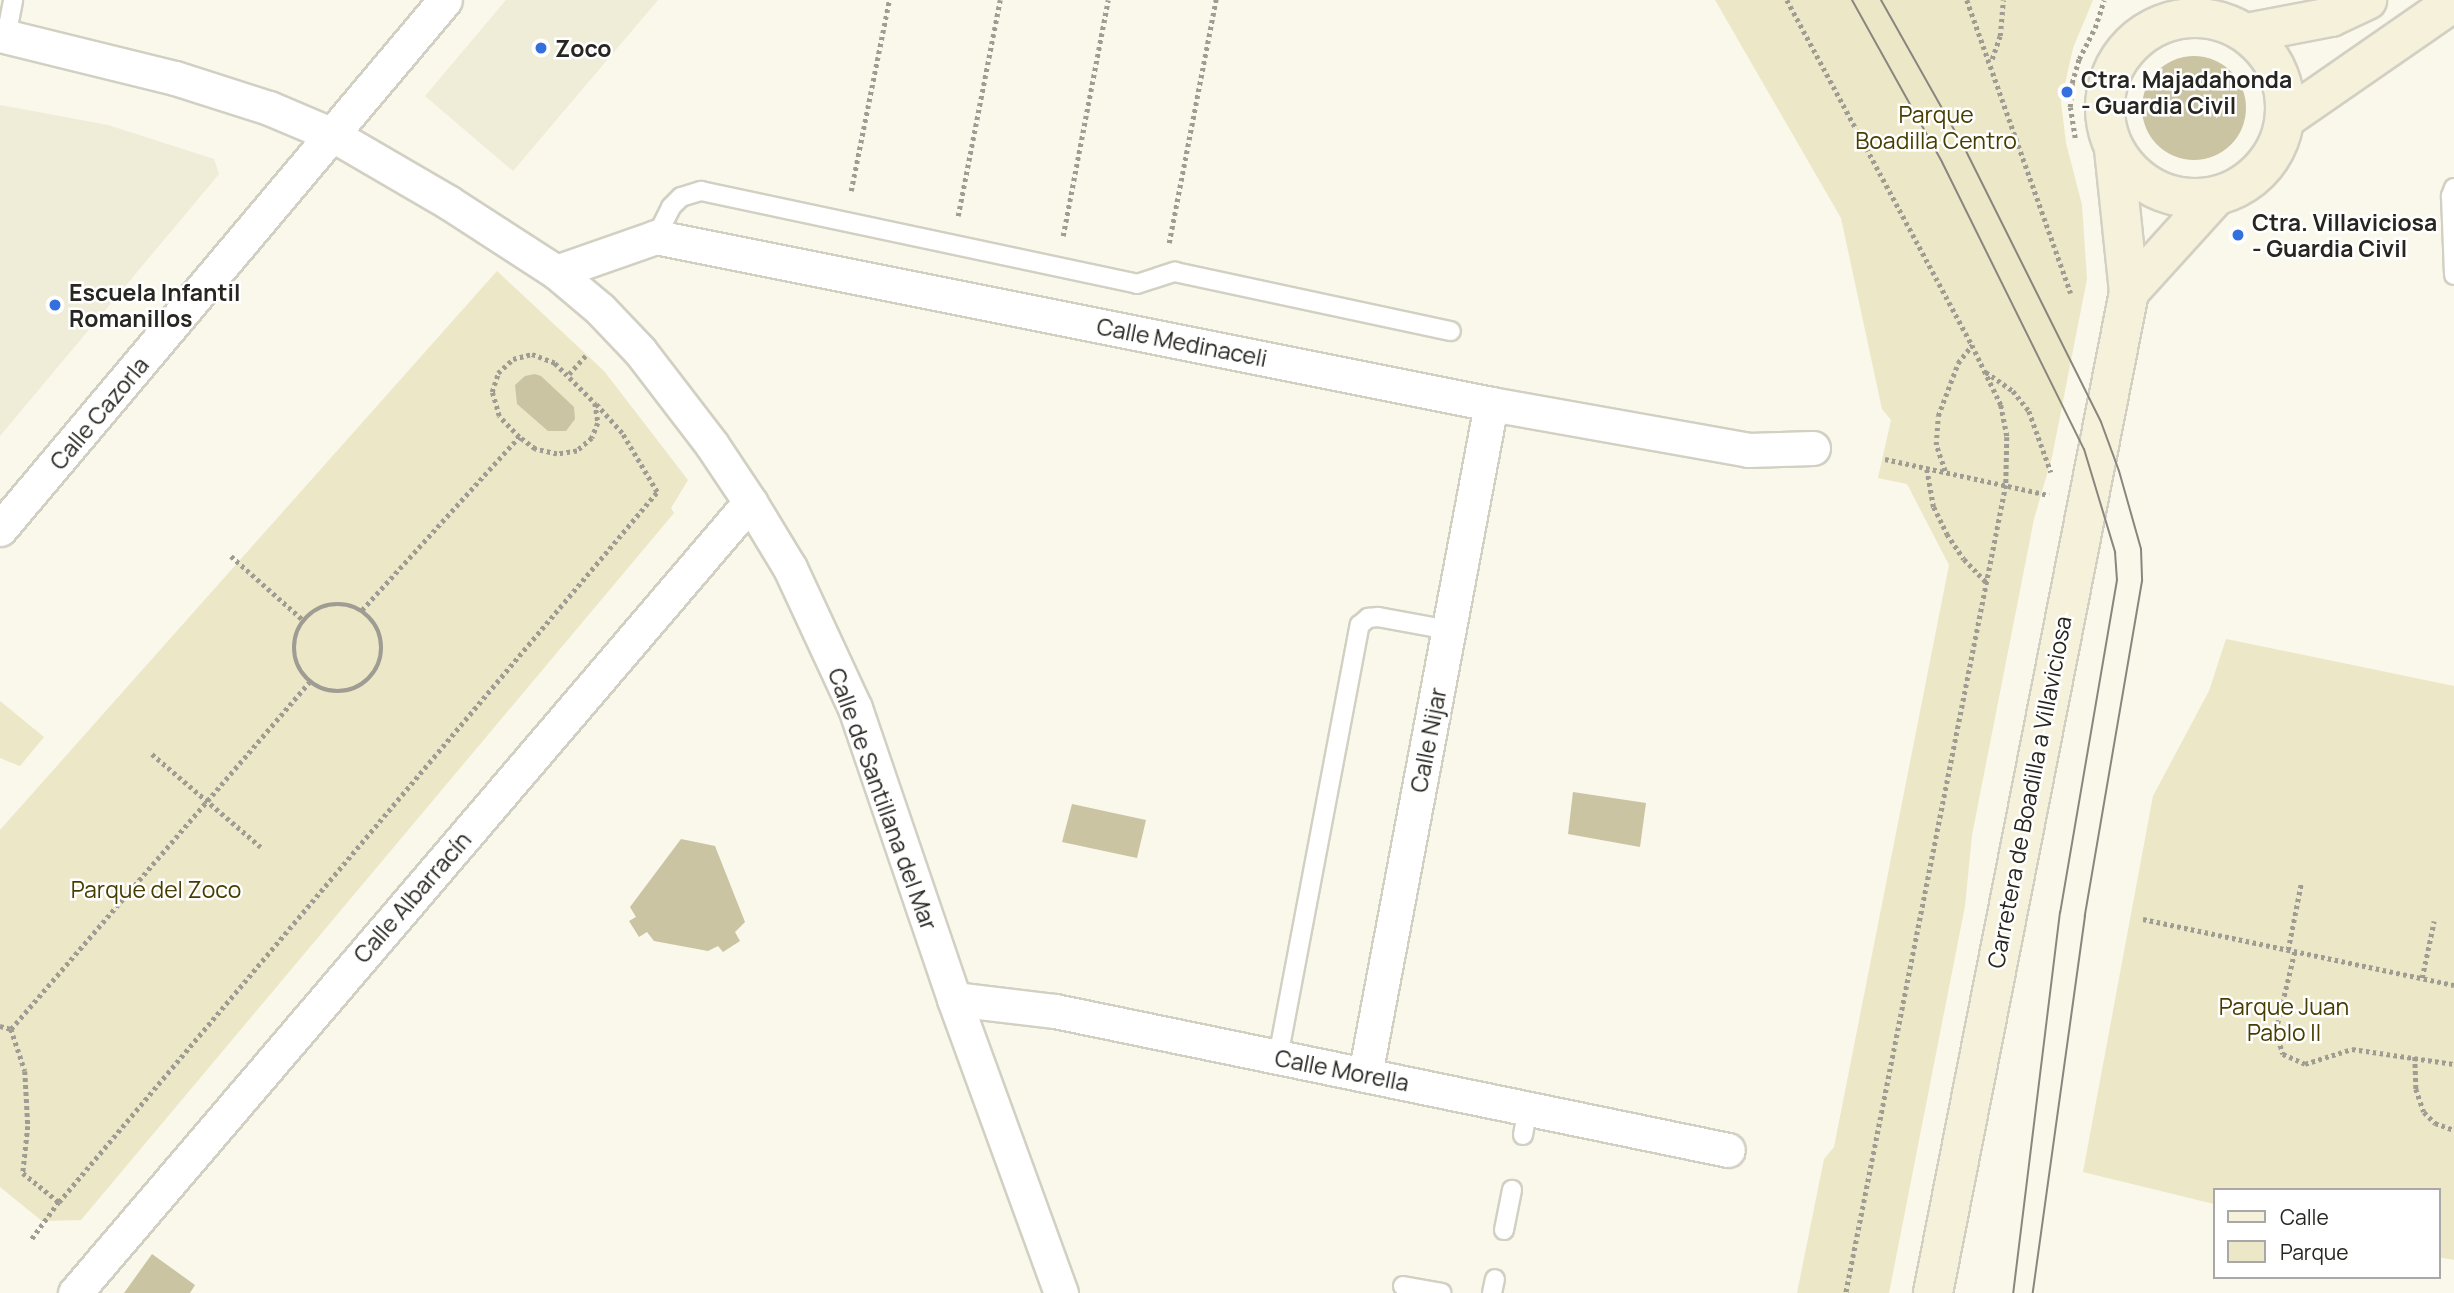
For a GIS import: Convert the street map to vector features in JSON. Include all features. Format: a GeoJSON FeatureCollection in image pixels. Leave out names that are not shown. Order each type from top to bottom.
{"type":"FeatureCollection","features":[{"type":"Feature","properties":{"kind":"street","name":"Calle Cazorla"},"geometry":{"type":"LineString","coordinates":[[0,529],[445,0]]}},
{"type":"Feature","properties":{"kind":"street"},"geometry":{"type":"LineString","coordinates":[[2247,33],[2331,17],[2367,0]]}},
{"type":"Feature","properties":{"kind":"street"},"geometry":{"type":"LineString","coordinates":[[2285,119],[2454,2]]}},
{"type":"Feature","properties":{"kind":"street"},"geometry":{"type":"LineString","coordinates":[[2206,10],[2247,33],[2270,57],[2283,86],[2285,119],[2275,151],[2261,170],[2237,188],[2215,197],[2193,199],[2161,193],[2134,176],[2114,150],[2104,120],[2104,94],[2140,18],[2162,24],[2206,10]]}},
{"type":"Feature","properties":{"kind":"street","name":"Calle de Santillana del Mar"},"geometry":{"type":"LineString","coordinates":[[3,36],[175,78],[270,108],[333,135],[448,202],[556,272],[600,309],[640,351],[712,445],[790,568],[855,708],[954,999],[1061,1293]]}},
{"type":"Feature","properties":{"kind":"street","name":"Carretera de Boadilla a Villaviciosa"},"geometry":{"type":"LineString","coordinates":[[1933,1293],[2098,434],[2129,292],[2114,150]]}},
{"type":"Feature","properties":{"kind":"street","name":"Carretera de Boadilla a Villaviciosa"},"geometry":{"type":"LineString","coordinates":[[2129,292],[2215,197]]}},
{"type":"Feature","properties":{"kind":"street"},"geometry":{"type":"LineString","coordinates":[[556,272],[656,237]]}},
{"type":"Feature","properties":{"kind":"street","name":"Calle Medinaceli"},"geometry":{"type":"LineString","coordinates":[[656,237],[1491,404],[1748,450],[1813,448]]}},
{"type":"Feature","properties":{"kind":"street","name":"Calle Nijar"},"geometry":{"type":"LineString","coordinates":[[1365,1075],[1491,404]]}},
{"type":"Feature","properties":{"kind":"street","name":"Calle Albarracín"},"geometry":{"type":"LineString","coordinates":[[75,1293],[750,502]]}},
{"type":"Feature","properties":{"kind":"street","name":"Calle Morella"},"geometry":{"type":"LineString","coordinates":[[954,999],[1055,1011],[1365,1075],[1525,1120],[1728,1150]]}},
{"type":"Feature","properties":{"kind":"lane"},"geometry":{"type":"LineString","coordinates":[[3,36],[13,0]]}},
{"type":"Feature","properties":{"kind":"lane"},"geometry":{"type":"LineString","coordinates":[[2454,188],[2451,196],[2454,275]]}},
{"type":"Feature","properties":{"kind":"lane"},"geometry":{"type":"LineString","coordinates":[[656,237],[671,207],[681,197],[701,191],[1138,284],[1175,272],[1451,331]]}},
{"type":"Feature","properties":{"kind":"lane"},"geometry":{"type":"LineString","coordinates":[[1278,1057],[1360,625],[1368,618],[1378,617],[1449,631]]}},
{"type":"Feature","properties":{"kind":"lane"},"geometry":{"type":"LineString","coordinates":[[1504,1230],[1512,1190]]}},
{"type":"Feature","properties":{"kind":"lane"},"geometry":{"type":"LineString","coordinates":[[1403,1286],[1441,1293]]}},
{"type":"Feature","properties":{"kind":"path"},"geometry":{"type":"LineString","coordinates":[[849,204],[889,0]]}},
{"type":"Feature","properties":{"kind":"path"},"geometry":{"type":"LineString","coordinates":[[955,229],[1000,0]]}},
{"type":"Feature","properties":{"kind":"path"},"geometry":{"type":"LineString","coordinates":[[1061,246],[1108,0]]}},
{"type":"Feature","properties":{"kind":"path"},"geometry":{"type":"LineString","coordinates":[[1168,251],[1216,0]]}},
{"type":"Feature","properties":{"kind":"path"},"geometry":{"type":"LineString","coordinates":[[1787,0],[1972,345],[2001,405],[2007,438],[2006,485],[1846,1293]]}},
{"type":"Feature","properties":{"kind":"path"},"geometry":{"type":"LineString","coordinates":[[1968,0],[2071,293]]}},
{"type":"Feature","properties":{"kind":"path"},"geometry":{"type":"LineString","coordinates":[[1991,60],[2000,36],[2003,0]]}},
{"type":"Feature","properties":{"kind":"path"},"geometry":{"type":"LineString","coordinates":[[1945,472],[1936,445],[1938,416],[1958,363],[1972,345]]}},
{"type":"Feature","properties":{"kind":"path"},"geometry":{"type":"LineString","coordinates":[[32,1239],[42,1221],[657,492],[622,433],[596,403],[569,374],[555,363],[532,354],[513,359],[498,373],[492,392],[499,416],[519,438],[536,449],[556,454],[577,451],[592,438],[598,423],[596,403]]}},
{"type":"Feature","properties":{"kind":"path"},"geometry":{"type":"LineString","coordinates":[[569,374],[587,355]]}},
{"type":"Feature","properties":{"kind":"path"},"geometry":{"type":"LineString","coordinates":[[1984,371],[2013,391],[2029,411],[2052,474]]}},
{"type":"Feature","properties":{"kind":"path"},"geometry":{"type":"LineString","coordinates":[[362,610],[519,438]]}},
{"type":"Feature","properties":{"kind":"path"},"geometry":{"type":"LineString","coordinates":[[1885,459],[2054,496]]}},
{"type":"Feature","properties":{"kind":"path"},"geometry":{"type":"LineString","coordinates":[[1927,468],[1934,507],[1947,534],[1964,559],[1986,583]]}},
{"type":"Feature","properties":{"kind":"path"},"geometry":{"type":"LineString","coordinates":[[232,556],[303,620]]}},
{"type":"Feature","properties":{"kind":"path"},"geometry":{"type":"LineString","coordinates":[[342,603],[362,610],[379,628],[383,653],[374,674],[355,690],[331,693],[309,683],[296,664],[293,641],[303,620],[320,607],[342,603]]}},
{"type":"Feature","properties":{"kind":"path"},"geometry":{"type":"LineString","coordinates":[[11,1029],[309,683]]}},
{"type":"Feature","properties":{"kind":"path"},"geometry":{"type":"LineString","coordinates":[[152,754],[261,847]]}},
{"type":"Feature","properties":{"kind":"path"},"geometry":{"type":"LineString","coordinates":[[2288,950],[2301,884]]}},
{"type":"Feature","properties":{"kind":"path"},"geometry":{"type":"LineString","coordinates":[[2143,919],[2454,985]]}},
{"type":"Feature","properties":{"kind":"path"},"geometry":{"type":"LineString","coordinates":[[2421,978],[2434,921]]}},
{"type":"Feature","properties":{"kind":"path"},"geometry":{"type":"LineString","coordinates":[[2295,952],[2276,1032],[2283,1054],[2305,1064],[2352,1049],[2454,1064]]}},
{"type":"Feature","properties":{"kind":"path"},"geometry":{"type":"LineString","coordinates":[[0,1026],[11,1029]]}},
{"type":"Feature","properties":{"kind":"path"},"geometry":{"type":"LineString","coordinates":[[11,1029],[25,1071],[28,1126],[23,1172],[59,1202]]}},
{"type":"Feature","properties":{"kind":"path"},"geometry":{"type":"LineString","coordinates":[[2415,1057],[2416,1089],[2424,1112],[2435,1123],[2454,1130]]}},
{"type":"Feature","properties":{"kind":"shaded area","name":"Zoco"},"geometry":{"type":"Polygon","coordinates":[[[506,0],[658,0],[513,171],[425,96],[506,0]]]}},
{"type":"Feature","properties":{"kind":"shaded area"},"geometry":{"type":"Polygon","coordinates":[[[2194,56],[2214,60],[2231,71],[2242,88],[2246,108],[2242,128],[2231,145],[2214,156],[2194,160],[2174,156],[2157,145],[2146,128],[2142,108],[2146,88],[2157,71],[2174,60],[2194,56]]]}},
{"type":"Feature","properties":{"kind":"shaded area","name":"Escuela Infantil Romanillos"},"geometry":{"type":"Polygon","coordinates":[[[0,105],[108,125],[214,159],[219,174],[0,436],[0,105]]]}},
{"type":"Feature","properties":{"kind":"shaded area"},"geometry":{"type":"Polygon","coordinates":[[[525,376],[541,376],[574,407],[575,419],[566,431],[548,431],[517,404],[515,385],[525,376]]]}},
{"type":"Feature","properties":{"kind":"shaded area"},"geometry":{"type":"Polygon","coordinates":[[[1573,792],[1646,803],[1640,847],[1568,834],[1573,792]]]}},
{"type":"Feature","properties":{"kind":"shaded area"},"geometry":{"type":"Polygon","coordinates":[[[1072,804],[1146,820],[1137,858],[1062,842],[1072,804]]]}},
{"type":"Feature","properties":{"kind":"shaded area"},"geometry":{"type":"Polygon","coordinates":[[[681,839],[715,846],[745,922],[735,932],[740,941],[723,952],[718,946],[708,951],[654,941],[647,932],[639,937],[629,921],[636,917],[630,907],[681,839]]]}},
{"type":"Feature","properties":{"kind":"shaded area"},"geometry":{"type":"Polygon","coordinates":[[[152,1254],[195,1285],[190,1293],[124,1293],[152,1254]]]}},
{"type":"Feature","properties":{"kind":"green space","name":"Parque Boadilla Centro"},"geometry":{"type":"Polygon","coordinates":[[[1715,0],[2093,0],[2073,48],[2061,102],[2066,143],[2082,205],[2087,279],[2052,457],[2034,519],[1972,835],[1965,906],[1889,1293],[1797,1293],[1824,1159],[1834,1147],[1949,565],[1907,484],[1878,478],[1891,420],[1882,409],[1841,218],[1715,0]]]}},
{"type":"Feature","properties":{"kind":"green space","name":"Parque del Zoco"},"geometry":{"type":"Polygon","coordinates":[[[497,271],[604,371],[688,480],[671,508],[674,513],[81,1220],[42,1221],[0,1187],[0,830],[497,271]]]}},
{"type":"Feature","properties":{"kind":"green space","name":"Parque Juan Pablo II"},"geometry":{"type":"Polygon","coordinates":[[[2226,639],[2454,686],[2454,1260],[2440,1257],[2440,1188],[2212,1188],[2212,1204],[2083,1172],[2153,796],[2209,691],[2226,639]]]}},
{"type":"Feature","properties":{"kind":"green space"},"geometry":{"type":"Polygon","coordinates":[[[0,701],[44,737],[20,766],[0,758],[0,701]]]}},
{"type":"Feature","properties":{"kind":"tram line"},"geometry":{"type":"LineString","coordinates":[[1852,0],[1942,162],[2084,449],[2115,552],[2117,580],[2060,912],[2013,1293]]}},
{"type":"Feature","properties":{"kind":"tram line"},"geometry":{"type":"LineString","coordinates":[[1881,0],[1965,149],[2101,422],[2119,471],[2141,549],[2142,581],[2085,916],[2033,1293]]}},
{"type":"Feature","properties":{"kind":"place","name":"Zoco"},"geometry":{"type":"Point","coordinates":[541,48]}},
{"type":"Feature","properties":{"kind":"place","name":"Ctra. Majadahonda - Guardia Civil"},"geometry":{"type":"Point","coordinates":[2067,92]}},
{"type":"Feature","properties":{"kind":"place","name":"Ctra. Villaviciosa - Guardia Civil"},"geometry":{"type":"Point","coordinates":[2238,235]}},
{"type":"Feature","properties":{"kind":"place","name":"Escuela Infantil Romanillos"},"geometry":{"type":"Point","coordinates":[55,305]}}]}
